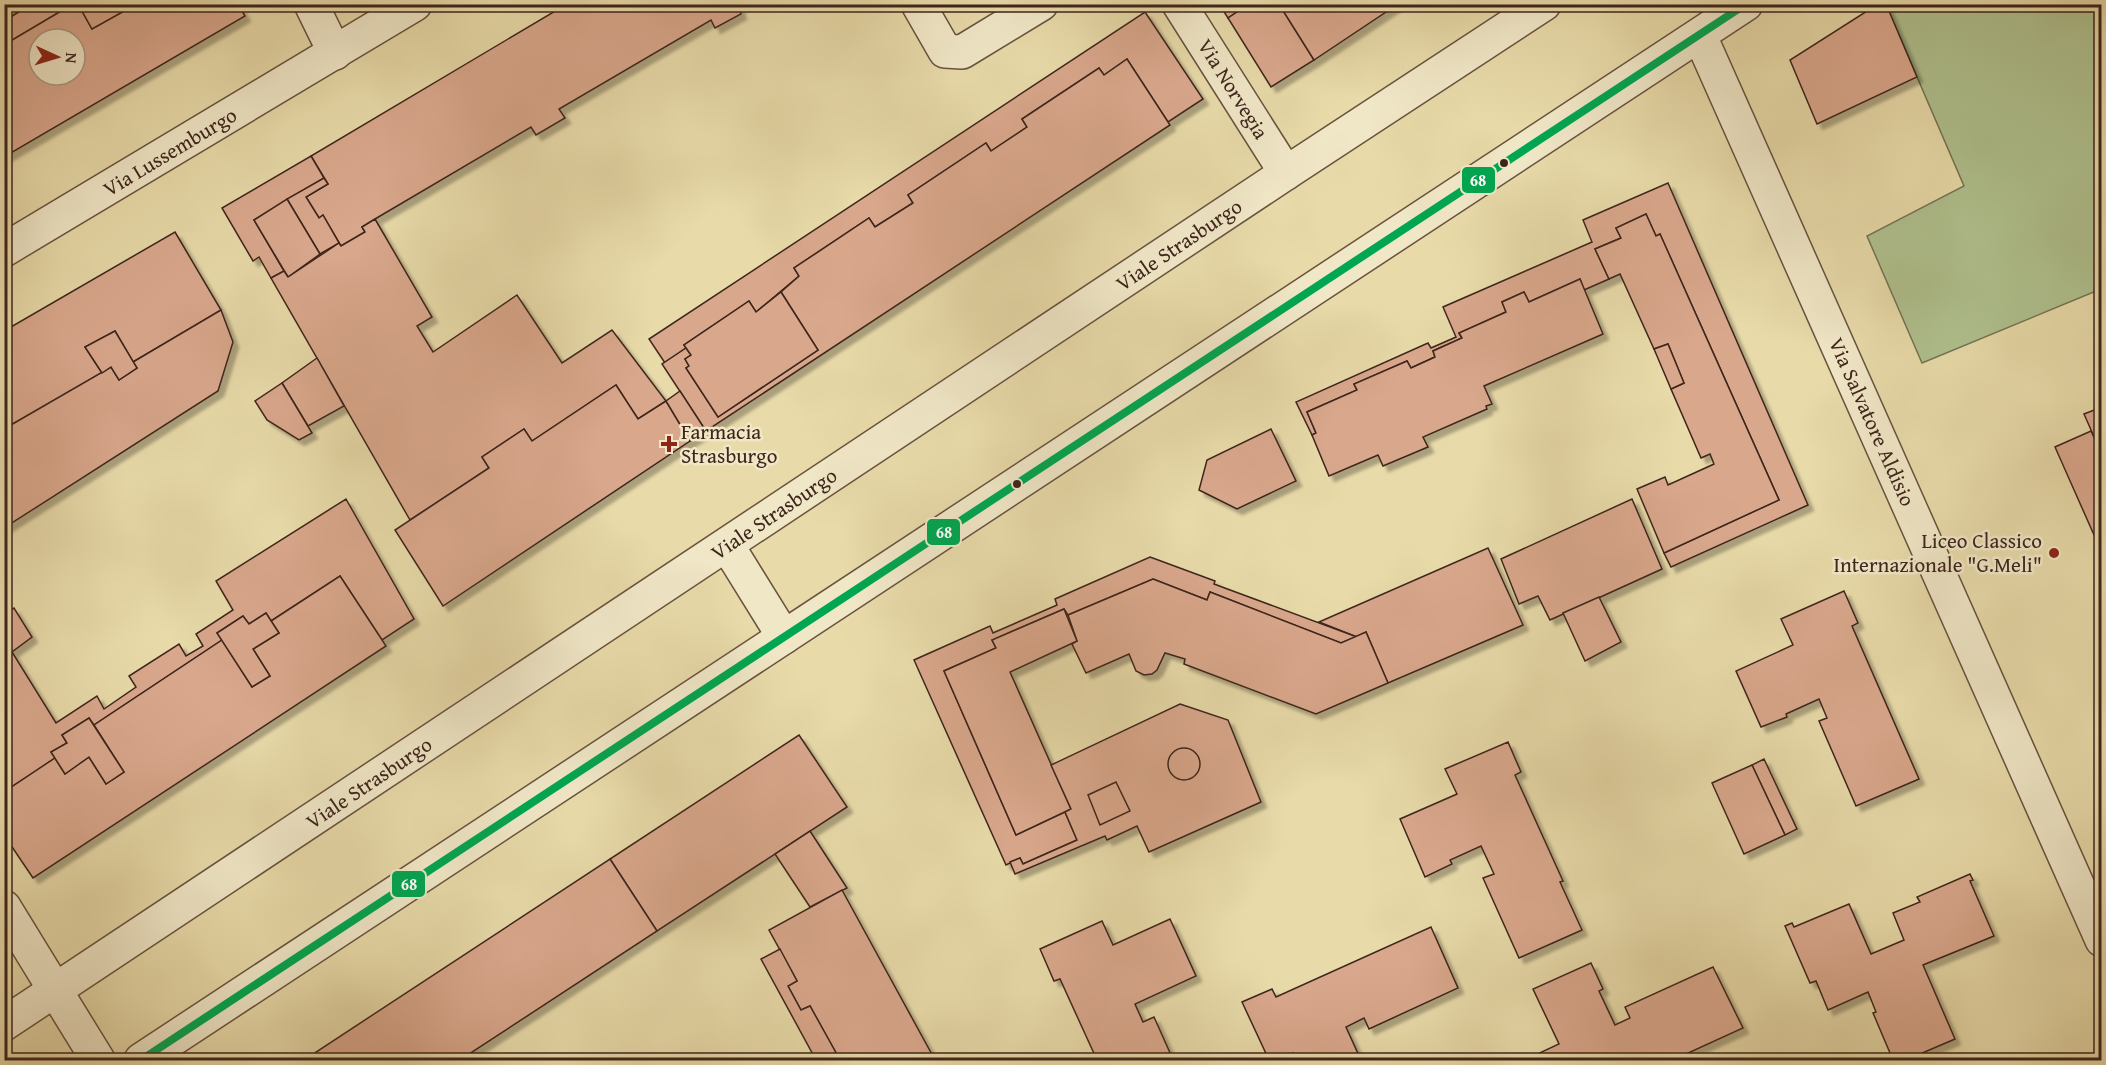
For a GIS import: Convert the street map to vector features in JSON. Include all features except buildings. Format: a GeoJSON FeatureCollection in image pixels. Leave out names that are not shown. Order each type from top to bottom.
{"type":"FeatureCollection","features":[{"type":"Feature","properties":{"kind":"street"},"geometry":{"type":"LineString","coordinates":[[311,4],[334,52]]}},
{"type":"Feature","properties":{"kind":"street","name":"Via Lussemburgo"},"geometry":{"type":"LineString","coordinates":[[4,250],[415,4]]}},
{"type":"Feature","properties":{"kind":"street"},"geometry":{"type":"LineString","coordinates":[[918,4],[945,51],[962,51],[1041,4]]}},
{"type":"Feature","properties":{"kind":"street","name":"Via Norvegia"},"geometry":{"type":"LineString","coordinates":[[1179,4],[1287,173]]}},
{"type":"Feature","properties":{"kind":"street","name":"Viale Strasburgo"},"geometry":{"type":"LineString","coordinates":[[4,1023],[1544,4]]}},
{"type":"Feature","properties":{"kind":"street"},"geometry":{"type":"LineString","coordinates":[[141,1060],[1746,4]]}},
{"type":"Feature","properties":{"kind":"street","name":"Via Salvatore Aldisio"},"geometry":{"type":"LineString","coordinates":[[1700,36],[2102,940]]}},
{"type":"Feature","properties":{"kind":"street"},"geometry":{"type":"LineString","coordinates":[[727,545],[784,638]]}},
{"type":"Feature","properties":{"kind":"street"},"geometry":{"type":"LineString","coordinates":[[4,907],[98,1060]]}},
{"type":"Feature","properties":{"kind":"green space"},"geometry":{"type":"Polygon","coordinates":[[[1886,5],[2101,5],[2101,289],[1922,363],[1867,236],[1964,186],[1886,5]]]}},
{"type":"Feature","properties":{"kind":"transit line","name":"68"},"geometry":{"type":"LineString","coordinates":[[141,1060],[1746,4]]}},
{"type":"Feature","properties":{"kind":"place","name":"Farmacia Strasburgo"},"geometry":{"type":"Point","coordinates":[669,444]}},
{"type":"Feature","properties":{"kind":"place","name":"Liceo Classico Internazionale \"G.Meli\""},"geometry":{"type":"Point","coordinates":[2054,553]}}]}
